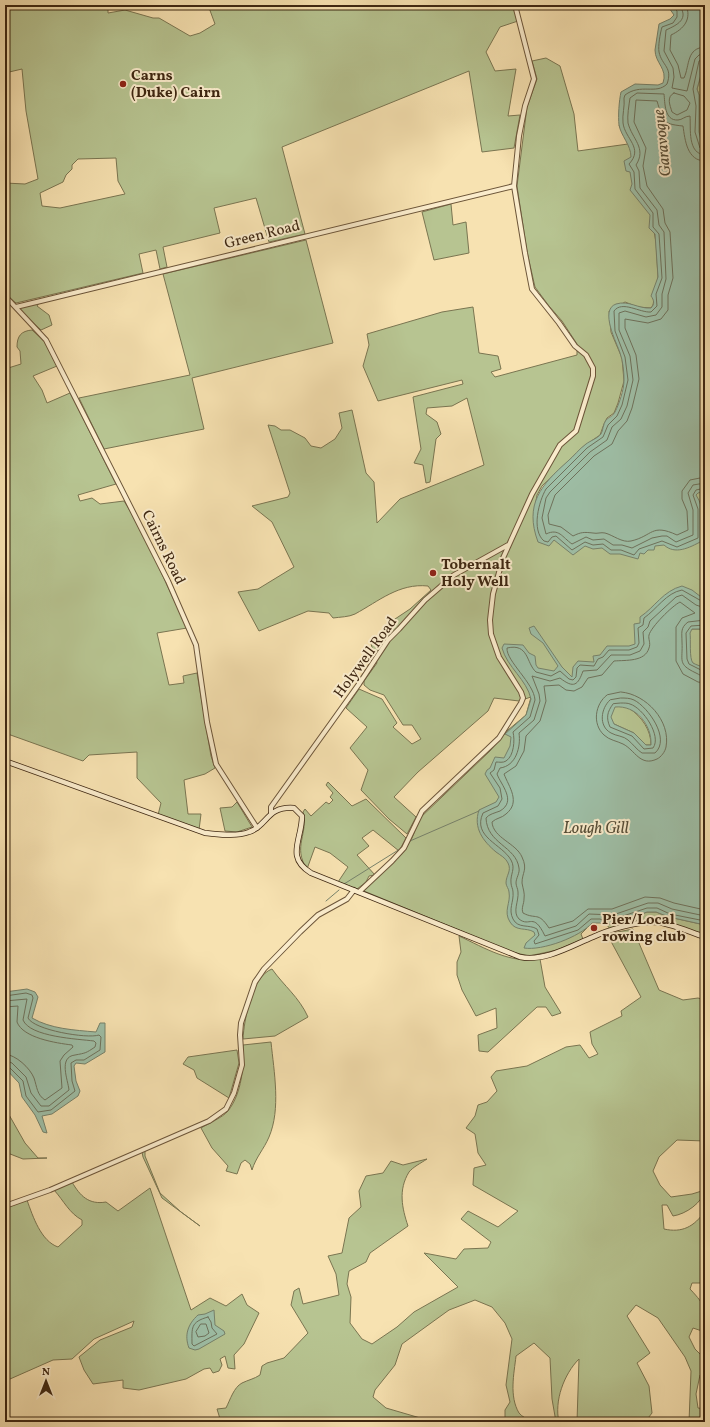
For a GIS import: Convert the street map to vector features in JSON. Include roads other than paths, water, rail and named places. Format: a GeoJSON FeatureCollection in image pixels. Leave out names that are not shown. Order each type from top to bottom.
{"type":"FeatureCollection","features":[{"type":"Feature","properties":{"kind":"main road"},"geometry":{"type":"LineString","coordinates":[[5,761],[196,832],[236,834],[249,832],[257,828],[271,813],[286,808],[294,808],[302,816],[297,846],[298,863],[311,873],[511,954],[528,959],[556,953],[603,933],[651,922],[661,923],[705,937]]}},
{"type":"Feature","properties":{"kind":"street"},"geometry":{"type":"LineString","coordinates":[[359,892],[404,848],[422,811],[499,738],[521,703],[521,692],[499,657],[491,634],[490,620],[493,594],[508,545],[545,470],[560,445],[576,431],[593,376],[593,368],[586,355],[575,346],[532,289],[514,186],[519,136],[525,106],[534,80],[515,5]]}},
{"type":"Feature","properties":{"kind":"street","name":"Green Road"},"geometry":{"type":"LineString","coordinates":[[16,307],[514,186]]}},
{"type":"Feature","properties":{"kind":"street","name":"Cairns Road"},"geometry":{"type":"LineString","coordinates":[[5,296],[46,340],[142,527],[190,628],[196,645],[207,722],[216,764],[257,828]]}},
{"type":"Feature","properties":{"kind":"street","name":"Holywell Road"},"geometry":{"type":"LineString","coordinates":[[271,813],[271,807],[359,684],[388,640],[441,585],[454,575],[508,545]]}},
{"type":"Feature","properties":{"kind":"street"},"geometry":{"type":"LineString","coordinates":[[5,1206],[50,1190],[209,1121],[226,1109],[234,1093],[240,1073],[241,1023],[255,982],[264,970],[318,915],[347,899],[354,890]]}},
{"type":"Feature","properties":{"kind":"water","name":"Garavogue"},"geometry":{"type":"Polygon","coordinates":[[[667,5],[705,5],[705,51],[697,89],[699,95],[699,132],[705,156],[705,491],[696,495],[702,512],[702,541],[687,548],[677,550],[673,550],[664,545],[655,546],[654,550],[648,550],[644,554],[640,553],[638,559],[620,554],[610,554],[602,548],[593,549],[585,546],[573,555],[554,540],[549,546],[538,542],[534,529],[534,506],[543,487],[550,478],[583,446],[602,433],[606,420],[614,414],[618,405],[623,388],[624,374],[621,356],[610,327],[609,313],[611,307],[616,304],[625,303],[651,308],[654,304],[651,296],[658,277],[655,234],[649,228],[650,215],[630,190],[632,184],[630,172],[626,171],[624,161],[631,157],[631,153],[620,129],[619,113],[621,92],[635,84],[658,85],[663,83],[664,74],[657,59],[655,50],[659,24],[670,19],[674,15],[667,5]]]}},
{"type":"Feature","properties":{"kind":"water","name":"Lough Gill"},"geometry":{"type":"Polygon","coordinates":[[[682,586],[692,590],[705,600],[705,629],[692,629],[690,633],[692,661],[705,669],[705,925],[669,917],[656,912],[647,912],[624,921],[603,925],[600,923],[592,923],[579,933],[560,942],[541,947],[524,948],[526,943],[535,935],[534,932],[515,927],[510,922],[507,914],[509,896],[506,883],[509,871],[508,863],[483,839],[477,823],[479,810],[496,802],[499,797],[485,774],[490,768],[495,757],[504,758],[510,746],[511,737],[505,734],[526,715],[531,699],[529,692],[508,661],[502,648],[504,644],[523,645],[529,653],[535,656],[536,665],[538,668],[554,671],[558,666],[543,643],[531,634],[529,628],[534,626],[562,667],[572,677],[573,667],[578,661],[594,662],[593,656],[600,655],[607,646],[629,646],[635,644],[634,624],[640,623],[640,617],[664,595],[675,588],[682,586]],[[615,707],[611,717],[614,724],[634,733],[646,745],[651,745],[651,738],[646,724],[636,713],[623,707],[615,707]]]}},
{"type":"Feature","properties":{"kind":"water"},"geometry":{"type":"Polygon","coordinates":[[[27,989],[35,992],[38,997],[32,1018],[39,1022],[79,1031],[96,1032],[100,1023],[105,1023],[105,1052],[85,1064],[76,1063],[74,1066],[76,1081],[80,1091],[78,1096],[52,1114],[42,1116],[47,1133],[43,1132],[35,1115],[22,1097],[19,1083],[5,1068],[5,992],[27,989]]]}},
{"type":"Feature","properties":{"kind":"water"},"geometry":{"type":"Polygon","coordinates":[[[214,1310],[215,1325],[224,1331],[225,1334],[199,1349],[195,1350],[189,1348],[187,1334],[189,1326],[198,1315],[214,1310]]]}},
{"type":"Feature","properties":{"kind":"waterway"},"geometry":{"type":"LineString","coordinates":[[410,841],[479,811]]}},
{"type":"Feature","properties":{"kind":"waterway"},"geometry":{"type":"LineString","coordinates":[[344,884],[400,849]]}},
{"type":"Feature","properties":{"kind":"waterway"},"geometry":{"type":"LineString","coordinates":[[326,901],[339,890]]}},
{"type":"Feature","properties":{"kind":"place","name":"Carns (Duke) Cairn"},"geometry":{"type":"Point","coordinates":[123,84]}},
{"type":"Feature","properties":{"kind":"place","name":"Tobernalt Holy Well"},"geometry":{"type":"Point","coordinates":[433,573]}},
{"type":"Feature","properties":{"kind":"place","name":"Pier/Local rowing club"},"geometry":{"type":"Point","coordinates":[594,928]}}]}
